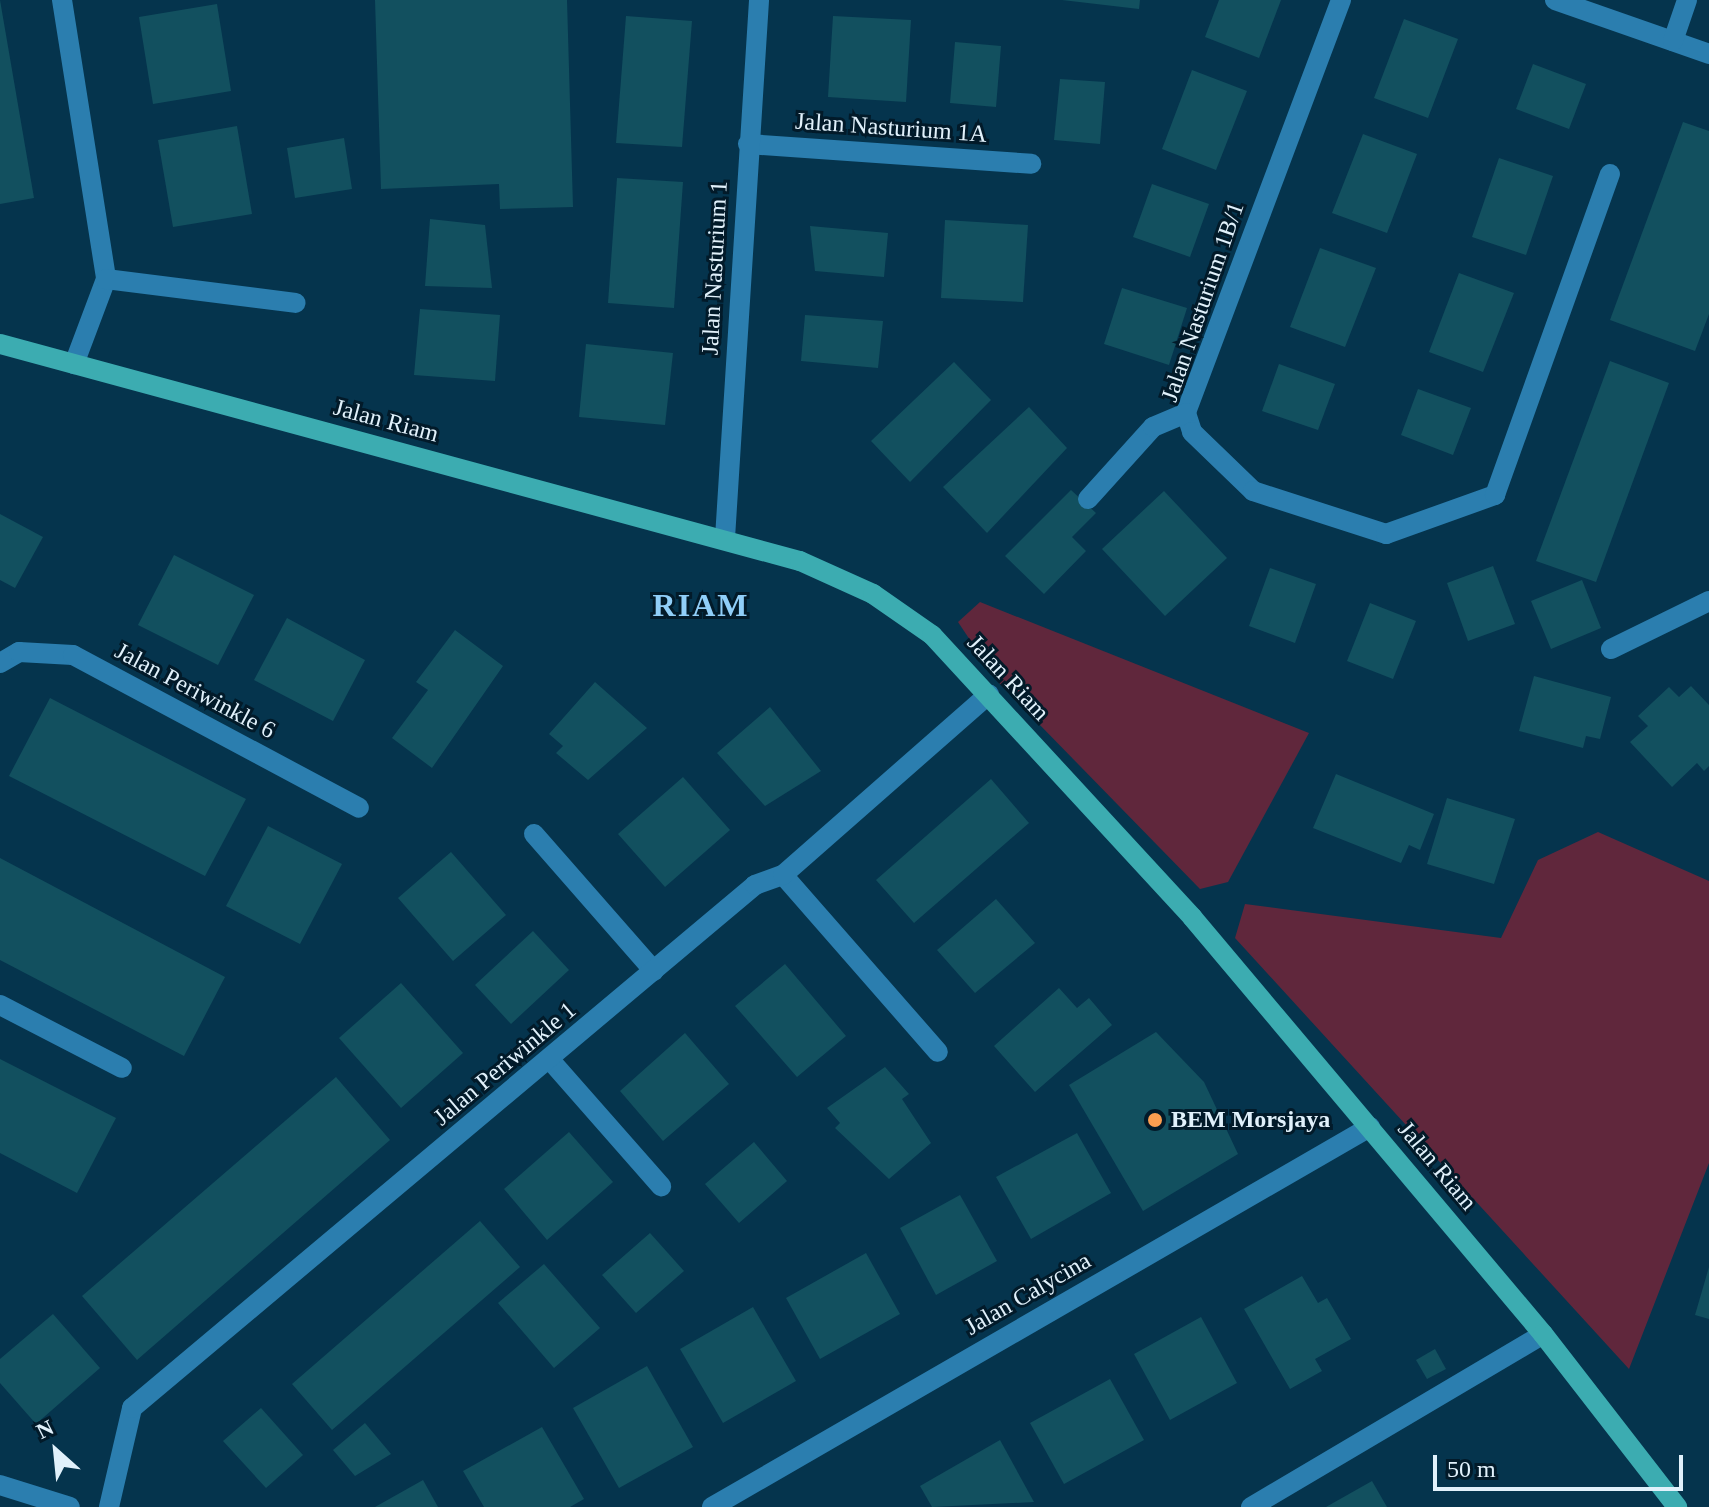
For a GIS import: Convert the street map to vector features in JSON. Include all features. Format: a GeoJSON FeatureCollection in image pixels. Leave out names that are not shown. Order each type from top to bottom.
{"type":"FeatureCollection","features":[{"type":"Feature","properties":{"kind":"main road","name":"Jalan Riam"},"geometry":{"type":"LineString","coordinates":[[0,344],[725,538],[873,594],[932,635],[989,694],[1370,1127],[1543,1334],[1677,1507]]}},
{"type":"Feature","properties":{"kind":"street"},"geometry":{"type":"LineString","coordinates":[[62,0],[106,279],[74,364]]}},
{"type":"Feature","properties":{"kind":"street","name":"Jalan Nasturium 1"},"geometry":{"type":"LineString","coordinates":[[725,538],[759,0]]}},
{"type":"Feature","properties":{"kind":"street","name":"Jalan Nasturium 1B/1"},"geometry":{"type":"LineString","coordinates":[[1341,0],[1186,413],[1192,432],[1253,491],[1386,534],[1495,495],[1610,174]]}},
{"type":"Feature","properties":{"kind":"street"},"geometry":{"type":"LineString","coordinates":[[1555,0],[1709,54]]}},
{"type":"Feature","properties":{"kind":"street"},"geometry":{"type":"LineString","coordinates":[[1673,41],[1687,0]]}},
{"type":"Feature","properties":{"kind":"street","name":"Jalan Nasturium 1A"},"geometry":{"type":"LineString","coordinates":[[748,144],[1031,164]]}},
{"type":"Feature","properties":{"kind":"street"},"geometry":{"type":"LineString","coordinates":[[106,279],[295,303]]}},
{"type":"Feature","properties":{"kind":"street"},"geometry":{"type":"LineString","coordinates":[[1088,499],[1153,427],[1186,413]]}},
{"type":"Feature","properties":{"kind":"street"},"geometry":{"type":"LineString","coordinates":[[1611,649],[1709,601]]}},
{"type":"Feature","properties":{"kind":"street","name":"Jalan Periwinkle 6"},"geometry":{"type":"LineString","coordinates":[[0,663],[19,652],[73,655],[359,808]]}},
{"type":"Feature","properties":{"kind":"street","name":"Jalan Periwinkle 1"},"geometry":{"type":"LineString","coordinates":[[109,1507],[132,1408],[551,1061],[755,885],[783,875],[989,694]]}},
{"type":"Feature","properties":{"kind":"street"},"geometry":{"type":"LineString","coordinates":[[534,834],[654,971]]}},
{"type":"Feature","properties":{"kind":"street"},"geometry":{"type":"LineString","coordinates":[[783,875],[938,1052]]}},
{"type":"Feature","properties":{"kind":"street"},"geometry":{"type":"LineString","coordinates":[[0,1005],[122,1068]]}},
{"type":"Feature","properties":{"kind":"street"},"geometry":{"type":"LineString","coordinates":[[551,1061],[661,1186]]}},
{"type":"Feature","properties":{"kind":"street","name":"Jalan Calycina"},"geometry":{"type":"LineString","coordinates":[[712,1507],[1370,1127]]}},
{"type":"Feature","properties":{"kind":"street"},"geometry":{"type":"LineString","coordinates":[[1251,1507],[1543,1334]]}},
{"type":"Feature","properties":{"kind":"street"},"geometry":{"type":"LineString","coordinates":[[0,1485],[70,1507]]}},
{"type":"Feature","properties":{"kind":"shaded area"},"geometry":{"type":"Polygon","coordinates":[[[980,602],[1309,733],[1228,882],[1200,889],[998,682],[958,622],[980,602]]]}},
{"type":"Feature","properties":{"kind":"shaded area"},"geometry":{"type":"Polygon","coordinates":[[[1598,832],[1709,881],[1709,1163],[1629,1369],[1235,938],[1245,904],[1501,938],[1538,860],[1598,832]]]}},
{"type":"Feature","properties":{"kind":"building"},"geometry":{"type":"Polygon","coordinates":[[[0,0],[34,198],[0,204],[0,0]]]}},
{"type":"Feature","properties":{"kind":"building"},"geometry":{"type":"Polygon","coordinates":[[[375,0],[567,0],[573,207],[500,209],[499,184],[381,189],[375,0]]]}},
{"type":"Feature","properties":{"kind":"building"},"geometry":{"type":"Polygon","coordinates":[[[1062,0],[1140,0],[1139,9],[1062,0]]]}},
{"type":"Feature","properties":{"kind":"building"},"geometry":{"type":"Polygon","coordinates":[[[1219,0],[1281,0],[1259,58],[1205,37],[1219,0]]]}},
{"type":"Feature","properties":{"kind":"building"},"geometry":{"type":"Polygon","coordinates":[[[217,4],[231,91],[153,104],[139,17],[217,4]]]}},
{"type":"Feature","properties":{"kind":"building"},"geometry":{"type":"Polygon","coordinates":[[[626,16],[692,21],[682,147],[616,143],[626,16]]]}},
{"type":"Feature","properties":{"kind":"building"},"geometry":{"type":"Polygon","coordinates":[[[833,16],[911,20],[906,102],[828,97],[833,16]]]}},
{"type":"Feature","properties":{"kind":"building"},"geometry":{"type":"Polygon","coordinates":[[[1404,19],[1458,39],[1428,118],[1374,98],[1404,19]]]}},
{"type":"Feature","properties":{"kind":"building"},"geometry":{"type":"Polygon","coordinates":[[[955,42],[1001,46],[996,107],[950,103],[955,42]]]}},
{"type":"Feature","properties":{"kind":"building"},"geometry":{"type":"Polygon","coordinates":[[[1533,64],[1586,84],[1569,129],[1516,109],[1533,64]]]}},
{"type":"Feature","properties":{"kind":"building"},"geometry":{"type":"Polygon","coordinates":[[[1192,70],[1247,91],[1216,170],[1162,149],[1192,70]]]}},
{"type":"Feature","properties":{"kind":"building"},"geometry":{"type":"Polygon","coordinates":[[[1060,79],[1105,82],[1100,144],[1054,140],[1060,79]]]}},
{"type":"Feature","properties":{"kind":"building"},"geometry":{"type":"Polygon","coordinates":[[[1683,122],[1709,131],[1709,314],[1695,351],[1610,320],[1683,122]]]}},
{"type":"Feature","properties":{"kind":"building"},"geometry":{"type":"Polygon","coordinates":[[[237,126],[252,214],[173,227],[158,140],[237,126]]]}},
{"type":"Feature","properties":{"kind":"building"},"geometry":{"type":"Polygon","coordinates":[[[1363,134],[1417,154],[1387,233],[1332,213],[1363,134]]]}},
{"type":"Feature","properties":{"kind":"building"},"geometry":{"type":"Polygon","coordinates":[[[344,138],[352,189],[295,198],[287,148],[344,138]]]}},
{"type":"Feature","properties":{"kind":"building"},"geometry":{"type":"Polygon","coordinates":[[[1499,158],[1553,176],[1526,255],[1472,237],[1499,158]]]}},
{"type":"Feature","properties":{"kind":"building"},"geometry":{"type":"Polygon","coordinates":[[[617,178],[683,182],[674,308],[608,303],[617,178]]]}},
{"type":"Feature","properties":{"kind":"building"},"geometry":{"type":"Polygon","coordinates":[[[1152,184],[1209,204],[1190,257],[1133,237],[1152,184]]]}},
{"type":"Feature","properties":{"kind":"building"},"geometry":{"type":"Polygon","coordinates":[[[430,219],[485,225],[492,288],[425,286],[430,219]]]}},
{"type":"Feature","properties":{"kind":"building"},"geometry":{"type":"Polygon","coordinates":[[[945,220],[1028,225],[1023,302],[941,298],[945,220]]]}},
{"type":"Feature","properties":{"kind":"building"},"geometry":{"type":"Polygon","coordinates":[[[810,226],[888,233],[884,277],[815,271],[810,226]]]}},
{"type":"Feature","properties":{"kind":"building"},"geometry":{"type":"Polygon","coordinates":[[[1320,248],[1376,268],[1345,347],[1290,327],[1320,248]]]}},
{"type":"Feature","properties":{"kind":"building"},"geometry":{"type":"Polygon","coordinates":[[[1459,273],[1514,293],[1483,372],[1429,352],[1459,273]]]}},
{"type":"Feature","properties":{"kind":"building"},"geometry":{"type":"Polygon","coordinates":[[[1122,288],[1187,308],[1169,365],[1104,344],[1122,288]]]}},
{"type":"Feature","properties":{"kind":"building"},"geometry":{"type":"Polygon","coordinates":[[[420,309],[500,315],[495,381],[414,375],[420,309]]]}},
{"type":"Feature","properties":{"kind":"building"},"geometry":{"type":"Polygon","coordinates":[[[805,315],[883,321],[878,368],[801,361],[805,315]]]}},
{"type":"Feature","properties":{"kind":"building"},"geometry":{"type":"Polygon","coordinates":[[[586,344],[673,353],[665,425],[579,417],[586,344]]]}},
{"type":"Feature","properties":{"kind":"building"},"geometry":{"type":"Polygon","coordinates":[[[1610,361],[1669,383],[1596,582],[1536,561],[1610,361]]]}},
{"type":"Feature","properties":{"kind":"building"},"geometry":{"type":"Polygon","coordinates":[[[954,362],[991,400],[910,482],[871,441],[954,362]]]}},
{"type":"Feature","properties":{"kind":"building"},"geometry":{"type":"Polygon","coordinates":[[[1279,364],[1335,384],[1318,430],[1262,411],[1279,364]]]}},
{"type":"Feature","properties":{"kind":"building"},"geometry":{"type":"Polygon","coordinates":[[[1418,389],[1471,408],[1453,455],[1401,435],[1418,389]]]}},
{"type":"Feature","properties":{"kind":"building"},"geometry":{"type":"Polygon","coordinates":[[[1029,407],[1067,448],[987,533],[943,487],[1029,407]]]}},
{"type":"Feature","properties":{"kind":"building"},"geometry":{"type":"Polygon","coordinates":[[[1071,490],[1096,513],[1072,537],[1086,551],[1044,594],[1005,556],[1071,490]]]}},
{"type":"Feature","properties":{"kind":"building"},"geometry":{"type":"Polygon","coordinates":[[[1164,491],[1227,558],[1165,616],[1102,549],[1164,491]]]}},
{"type":"Feature","properties":{"kind":"building"},"geometry":{"type":"Polygon","coordinates":[[[0,514],[43,537],[15,588],[0,580],[0,514]]]}},
{"type":"Feature","properties":{"kind":"building"},"geometry":{"type":"Polygon","coordinates":[[[174,555],[254,595],[218,665],[138,625],[174,555]]]}},
{"type":"Feature","properties":{"kind":"building"},"geometry":{"type":"Polygon","coordinates":[[[1493,566],[1515,624],[1468,641],[1447,583],[1493,566]]]}},
{"type":"Feature","properties":{"kind":"building"},"geometry":{"type":"Polygon","coordinates":[[[1270,568],[1316,584],[1295,643],[1249,626],[1270,568]]]}},
{"type":"Feature","properties":{"kind":"building"},"geometry":{"type":"Polygon","coordinates":[[[1582,580],[1601,628],[1551,649],[1531,601],[1582,580]]]}},
{"type":"Feature","properties":{"kind":"building"},"geometry":{"type":"Polygon","coordinates":[[[1370,603],[1416,621],[1393,679],[1347,661],[1370,603]]]}},
{"type":"Feature","properties":{"kind":"building"},"geometry":{"type":"Polygon","coordinates":[[[287,618],[365,660],[333,721],[254,680],[287,618]]]}},
{"type":"Feature","properties":{"kind":"building"},"geometry":{"type":"Polygon","coordinates":[[[455,630],[503,666],[432,768],[392,738],[428,690],[416,682],[455,630]]]}},
{"type":"Feature","properties":{"kind":"building"},"geometry":{"type":"Polygon","coordinates":[[[1534,676],[1611,697],[1600,739],[1586,736],[1583,748],[1519,731],[1534,676]]]}},
{"type":"Feature","properties":{"kind":"building"},"geometry":{"type":"Polygon","coordinates":[[[595,682],[647,728],[588,780],[556,753],[563,746],[549,734],[595,682]]]}},
{"type":"Feature","properties":{"kind":"building"},"geometry":{"type":"Polygon","coordinates":[[[1691,686],[1709,705],[1709,766],[1704,771],[1697,763],[1672,787],[1630,742],[1648,726],[1638,716],[1669,687],[1679,697],[1691,686]]]}},
{"type":"Feature","properties":{"kind":"building"},"geometry":{"type":"Polygon","coordinates":[[[50,698],[246,799],[205,876],[9,776],[50,698]]]}},
{"type":"Feature","properties":{"kind":"building"},"geometry":{"type":"Polygon","coordinates":[[[770,707],[821,771],[765,806],[717,753],[770,707]]]}},
{"type":"Feature","properties":{"kind":"building"},"geometry":{"type":"Polygon","coordinates":[[[1336,774],[1434,814],[1420,850],[1409,845],[1401,863],[1313,828],[1336,774]]]}},
{"type":"Feature","properties":{"kind":"building"},"geometry":{"type":"Polygon","coordinates":[[[683,777],[730,830],[665,887],[618,834],[683,777]]]}},
{"type":"Feature","properties":{"kind":"building"},"geometry":{"type":"Polygon","coordinates":[[[991,779],[1029,823],[914,923],[876,880],[991,779]]]}},
{"type":"Feature","properties":{"kind":"building"},"geometry":{"type":"Polygon","coordinates":[[[1447,798],[1515,819],[1494,884],[1427,864],[1447,798]]]}},
{"type":"Feature","properties":{"kind":"building"},"geometry":{"type":"Polygon","coordinates":[[[268,826],[342,864],[300,944],[226,906],[268,826]]]}},
{"type":"Feature","properties":{"kind":"building"},"geometry":{"type":"Polygon","coordinates":[[[451,852],[506,915],[453,961],[398,898],[451,852]]]}},
{"type":"Feature","properties":{"kind":"building"},"geometry":{"type":"Polygon","coordinates":[[[0,858],[225,977],[184,1056],[0,960],[0,858]]]}},
{"type":"Feature","properties":{"kind":"building"},"geometry":{"type":"Polygon","coordinates":[[[996,899],[1035,943],[975,993],[937,950],[996,899]]]}},
{"type":"Feature","properties":{"kind":"building"},"geometry":{"type":"Polygon","coordinates":[[[533,931],[569,970],[511,1024],[475,985],[533,931]]]}},
{"type":"Feature","properties":{"kind":"building"},"geometry":{"type":"Polygon","coordinates":[[[785,964],[846,1036],[797,1077],[735,1006],[785,964]]]}},
{"type":"Feature","properties":{"kind":"building"},"geometry":{"type":"Polygon","coordinates":[[[401,983],[463,1053],[401,1108],[339,1038],[401,983]]]}},
{"type":"Feature","properties":{"kind":"building"},"geometry":{"type":"Polygon","coordinates":[[[1059,988],[1077,1008],[1089,998],[1112,1025],[1035,1092],[994,1046],[1059,988]]]}},
{"type":"Feature","properties":{"kind":"building","name":"BEM Morsjaya"},"geometry":{"type":"Polygon","coordinates":[[[1156,1032],[1204,1082],[1238,1154],[1143,1211],[1069,1085],[1156,1032]]]}},
{"type":"Feature","properties":{"kind":"building"},"geometry":{"type":"Polygon","coordinates":[[[685,1033],[729,1084],[663,1141],[620,1091],[685,1033]]]}},
{"type":"Feature","properties":{"kind":"building"},"geometry":{"type":"Polygon","coordinates":[[[0,1059],[116,1118],[77,1193],[0,1153],[0,1059]]]}},
{"type":"Feature","properties":{"kind":"building"},"geometry":{"type":"Polygon","coordinates":[[[885,1067],[909,1094],[902,1099],[931,1143],[889,1179],[835,1128],[840,1123],[827,1108],[885,1067]]]}},
{"type":"Feature","properties":{"kind":"building"},"geometry":{"type":"Polygon","coordinates":[[[336,1077],[390,1140],[137,1360],[82,1296],[336,1077]]]}},
{"type":"Feature","properties":{"kind":"building"},"geometry":{"type":"Polygon","coordinates":[[[569,1132],[613,1182],[547,1240],[504,1189],[569,1132]]]}},
{"type":"Feature","properties":{"kind":"building"},"geometry":{"type":"Polygon","coordinates":[[[1077,1133],[1111,1193],[1031,1239],[996,1177],[1077,1133]]]}},
{"type":"Feature","properties":{"kind":"building"},"geometry":{"type":"Polygon","coordinates":[[[754,1142],[787,1181],[739,1223],[705,1184],[754,1142]]]}},
{"type":"Feature","properties":{"kind":"building"},"geometry":{"type":"Polygon","coordinates":[[[960,1195],[997,1261],[936,1295],[900,1228],[960,1195]]]}},
{"type":"Feature","properties":{"kind":"building"},"geometry":{"type":"Polygon","coordinates":[[[480,1221],[520,1267],[332,1430],[292,1384],[480,1221]]]}},
{"type":"Feature","properties":{"kind":"building"},"geometry":{"type":"Polygon","coordinates":[[[650,1233],[684,1271],[636,1313],[602,1275],[650,1233]]]}},
{"type":"Feature","properties":{"kind":"building"},"geometry":{"type":"Polygon","coordinates":[[[866,1253],[900,1314],[820,1359],[786,1298],[866,1253]]]}},
{"type":"Feature","properties":{"kind":"building"},"geometry":{"type":"Polygon","coordinates":[[[544,1264],[600,1328],[554,1368],[498,1303],[544,1264]]]}},
{"type":"Feature","properties":{"kind":"building"},"geometry":{"type":"Polygon","coordinates":[[[1709,1267],[1709,1319],[1695,1315],[1709,1267]]]}},
{"type":"Feature","properties":{"kind":"building"},"geometry":{"type":"Polygon","coordinates":[[[1302,1276],[1318,1303],[1327,1298],[1351,1339],[1315,1359],[1322,1371],[1290,1389],[1244,1309],[1302,1276]]]}},
{"type":"Feature","properties":{"kind":"building"},"geometry":{"type":"Polygon","coordinates":[[[753,1307],[796,1381],[723,1423],[680,1349],[753,1307]]]}},
{"type":"Feature","properties":{"kind":"building"},"geometry":{"type":"Polygon","coordinates":[[[53,1314],[100,1368],[36,1424],[0,1383],[0,1359],[53,1314]]]}},
{"type":"Feature","properties":{"kind":"building"},"geometry":{"type":"Polygon","coordinates":[[[1201,1317],[1237,1383],[1170,1420],[1134,1354],[1201,1317]]]}},
{"type":"Feature","properties":{"kind":"building"},"geometry":{"type":"Polygon","coordinates":[[[1435,1349],[1446,1369],[1427,1379],[1416,1360],[1435,1349]]]}},
{"type":"Feature","properties":{"kind":"building"},"geometry":{"type":"Polygon","coordinates":[[[647,1366],[693,1447],[619,1488],[573,1408],[647,1366]]]}},
{"type":"Feature","properties":{"kind":"building"},"geometry":{"type":"Polygon","coordinates":[[[1110,1379],[1144,1440],[1064,1484],[1030,1423],[1110,1379]]]}},
{"type":"Feature","properties":{"kind":"building"},"geometry":{"type":"Polygon","coordinates":[[[261,1408],[303,1455],[266,1488],[223,1441],[261,1408]]]}},
{"type":"Feature","properties":{"kind":"building"},"geometry":{"type":"Polygon","coordinates":[[[365,1423],[391,1454],[355,1476],[333,1450],[365,1423]]]}},
{"type":"Feature","properties":{"kind":"building"},"geometry":{"type":"Polygon","coordinates":[[[542,1427],[584,1499],[570,1507],[484,1507],[463,1471],[542,1427]]]}},
{"type":"Feature","properties":{"kind":"building"},"geometry":{"type":"Polygon","coordinates":[[[1000,1440],[1034,1502],[932,1507],[920,1486],[1000,1440]]]}},
{"type":"Feature","properties":{"kind":"building"},"geometry":{"type":"Polygon","coordinates":[[[423,1480],[438,1507],[375,1507],[423,1480]]]}},
{"type":"Feature","properties":{"kind":"building"},"geometry":{"type":"Polygon","coordinates":[[[1372,1481],[1387,1507],[1326,1507],[1372,1481]]]}},
{"type":"Feature","properties":{"kind":"place","name":"BEM Morsjaya"},"geometry":{"type":"Point","coordinates":[1155,1120]}},
{"type":"Feature","properties":{"kind":"district","name":"RIAM"},"geometry":{"type":"Point","coordinates":[701,605]}}]}
